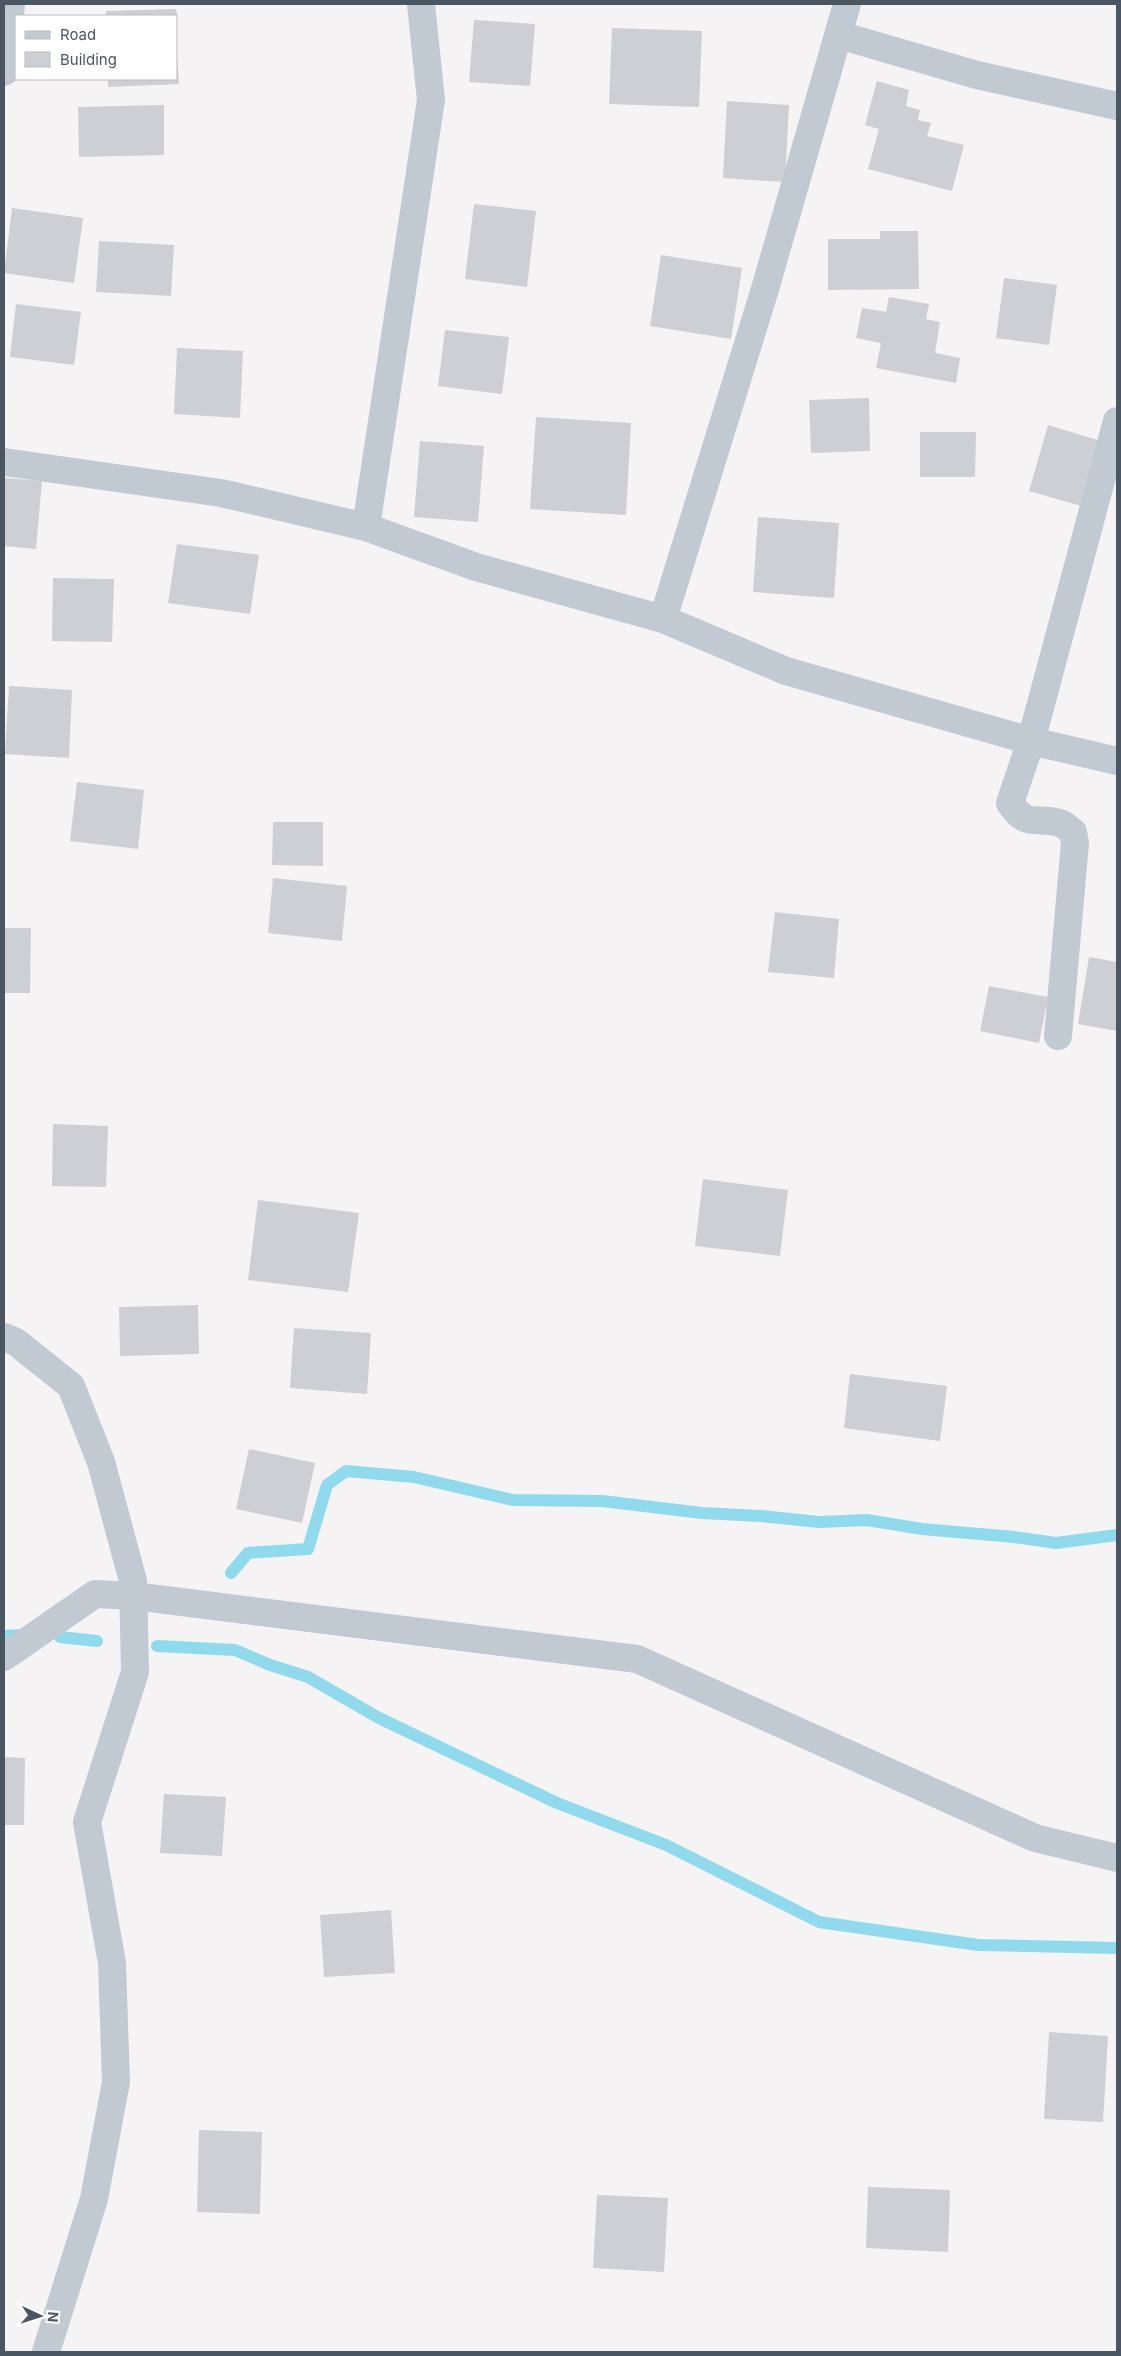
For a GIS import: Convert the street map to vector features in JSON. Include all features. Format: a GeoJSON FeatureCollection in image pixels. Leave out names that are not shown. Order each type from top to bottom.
{"type":"FeatureCollection","features":[{"type":"Feature","properties":{"kind":"street"},"geometry":{"type":"LineString","coordinates":[[4,72],[11,4]]}},
{"type":"Feature","properties":{"kind":"street"},"geometry":{"type":"LineString","coordinates":[[366,527],[431,100],[421,4]]}},
{"type":"Feature","properties":{"kind":"street"},"geometry":{"type":"LineString","coordinates":[[663,619],[765,289],[839,35],[846,4]]}},
{"type":"Feature","properties":{"kind":"street"},"geometry":{"type":"LineString","coordinates":[[839,35],[977,75],[1117,106]]}},
{"type":"Feature","properties":{"kind":"street"},"geometry":{"type":"LineString","coordinates":[[1058,1036],[1075,843],[1073,832],[1060,823],[1028,821],[1017,815],[1010,803],[1031,741],[1117,421]]}},
{"type":"Feature","properties":{"kind":"street"},"geometry":{"type":"LineString","coordinates":[[4,462],[221,493],[366,527],[476,567],[663,619],[786,670],[1031,741],[1117,761]]}},
{"type":"Feature","properties":{"kind":"street"},"geometry":{"type":"LineString","coordinates":[[4,1336],[16,1342],[71,1386],[101,1462],[134,1581],[135,1672],[87,1822],[112,1963],[116,2082],[94,2199],[46,2352]]}},
{"type":"Feature","properties":{"kind":"street"},"geometry":{"type":"LineString","coordinates":[[4,1656],[95,1594],[134,1596],[637,1659],[1034,1838],[1117,1858]]}},
{"type":"Feature","properties":{"kind":"building"},"geometry":{"type":"Polygon","coordinates":[[[176,9],[177,15],[106,15],[106,11],[176,9]]]}},
{"type":"Feature","properties":{"kind":"building"},"geometry":{"type":"Polygon","coordinates":[[[474,20],[535,24],[530,86],[469,82],[474,20]]]}},
{"type":"Feature","properties":{"kind":"building"},"geometry":{"type":"Polygon","coordinates":[[[612,28],[702,31],[699,107],[609,104],[612,28]]]}},
{"type":"Feature","properties":{"kind":"building"},"geometry":{"type":"Polygon","coordinates":[[[178,70],[179,84],[108,87],[108,80],[178,80],[178,70]]]}},
{"type":"Feature","properties":{"kind":"building"},"geometry":{"type":"Polygon","coordinates":[[[877,81],[909,90],[906,106],[920,110],[918,120],[931,123],[927,136],[964,145],[952,191],[868,169],[879,129],[865,125],[877,81]]]}},
{"type":"Feature","properties":{"kind":"building"},"geometry":{"type":"Polygon","coordinates":[[[727,101],[789,105],[785,182],[723,178],[727,101]]]}},
{"type":"Feature","properties":{"kind":"building"},"geometry":{"type":"Polygon","coordinates":[[[164,105],[164,155],[79,157],[78,107],[164,105]]]}},
{"type":"Feature","properties":{"kind":"building"},"geometry":{"type":"Polygon","coordinates":[[[474,204],[536,211],[527,287],[465,279],[474,204]]]}},
{"type":"Feature","properties":{"kind":"building"},"geometry":{"type":"Polygon","coordinates":[[[12,208],[83,218],[74,283],[4,273],[12,208]]]}},
{"type":"Feature","properties":{"kind":"building"},"geometry":{"type":"Polygon","coordinates":[[[880,231],[918,231],[919,289],[828,290],[828,239],[880,239],[880,231]]]}},
{"type":"Feature","properties":{"kind":"building"},"geometry":{"type":"Polygon","coordinates":[[[99,241],[174,245],[171,296],[96,292],[99,241]]]}},
{"type":"Feature","properties":{"kind":"building"},"geometry":{"type":"Polygon","coordinates":[[[661,255],[742,268],[731,339],[650,326],[661,255]]]}},
{"type":"Feature","properties":{"kind":"building"},"geometry":{"type":"Polygon","coordinates":[[[1004,278],[1057,285],[1049,345],[996,338],[1004,278]]]}},
{"type":"Feature","properties":{"kind":"building"},"geometry":{"type":"Polygon","coordinates":[[[889,297],[929,304],[926,319],[940,322],[935,353],[960,358],[956,383],[876,368],[881,343],[856,338],[862,308],[886,312],[889,297]]]}},
{"type":"Feature","properties":{"kind":"building"},"geometry":{"type":"Polygon","coordinates":[[[16,304],[81,312],[74,365],[10,357],[16,304]]]}},
{"type":"Feature","properties":{"kind":"building"},"geometry":{"type":"Polygon","coordinates":[[[445,330],[509,337],[502,394],[438,386],[445,330]]]}},
{"type":"Feature","properties":{"kind":"building"},"geometry":{"type":"Polygon","coordinates":[[[177,348],[243,351],[240,418],[174,414],[177,348]]]}},
{"type":"Feature","properties":{"kind":"building"},"geometry":{"type":"Polygon","coordinates":[[[869,398],[870,451],[811,453],[809,400],[869,398]]]}},
{"type":"Feature","properties":{"kind":"building"},"geometry":{"type":"Polygon","coordinates":[[[536,417],[631,423],[626,515],[530,509],[536,417]]]}},
{"type":"Feature","properties":{"kind":"building"},"geometry":{"type":"Polygon","coordinates":[[[1048,425],[1104,442],[1085,507],[1029,491],[1048,425]]]}},
{"type":"Feature","properties":{"kind":"building"},"geometry":{"type":"Polygon","coordinates":[[[920,432],[976,432],[975,477],[920,477],[920,432]]]}},
{"type":"Feature","properties":{"kind":"building"},"geometry":{"type":"Polygon","coordinates":[[[420,441],[484,446],[478,522],[414,517],[420,441]]]}},
{"type":"Feature","properties":{"kind":"building"},"geometry":{"type":"Polygon","coordinates":[[[4,478],[42,481],[36,549],[4,546],[4,478]]]}},
{"type":"Feature","properties":{"kind":"building"},"geometry":{"type":"Polygon","coordinates":[[[758,517],[839,523],[834,598],[753,592],[758,517]]]}},
{"type":"Feature","properties":{"kind":"building"},"geometry":{"type":"Polygon","coordinates":[[[177,544],[259,555],[250,614],[168,603],[177,544]]]}},
{"type":"Feature","properties":{"kind":"building"},"geometry":{"type":"Polygon","coordinates":[[[53,578],[114,579],[112,642],[52,641],[53,578]]]}},
{"type":"Feature","properties":{"kind":"building"},"geometry":{"type":"Polygon","coordinates":[[[9,686],[72,690],[69,758],[5,754],[9,686]]]}},
{"type":"Feature","properties":{"kind":"building"},"geometry":{"type":"Polygon","coordinates":[[[77,782],[144,790],[138,849],[70,841],[77,782]]]}},
{"type":"Feature","properties":{"kind":"building"},"geometry":{"type":"Polygon","coordinates":[[[273,822],[323,822],[323,866],[272,865],[273,822]]]}},
{"type":"Feature","properties":{"kind":"building"},"geometry":{"type":"Polygon","coordinates":[[[273,878],[347,886],[342,941],[268,933],[273,878]]]}},
{"type":"Feature","properties":{"kind":"building"},"geometry":{"type":"Polygon","coordinates":[[[775,912],[839,919],[834,978],[768,972],[775,912]]]}},
{"type":"Feature","properties":{"kind":"building"},"geometry":{"type":"Polygon","coordinates":[[[4,928],[31,928],[30,993],[4,993],[4,928]]]}},
{"type":"Feature","properties":{"kind":"building"},"geometry":{"type":"Polygon","coordinates":[[[1089,957],[1117,962],[1117,1031],[1078,1024],[1089,957]]]}},
{"type":"Feature","properties":{"kind":"building"},"geometry":{"type":"Polygon","coordinates":[[[989,986],[1048,997],[1039,1043],[980,1031],[989,986]]]}},
{"type":"Feature","properties":{"kind":"building"},"geometry":{"type":"Polygon","coordinates":[[[53,1124],[108,1126],[106,1187],[52,1186],[53,1124]]]}},
{"type":"Feature","properties":{"kind":"building"},"geometry":{"type":"Polygon","coordinates":[[[703,1179],[788,1190],[780,1256],[695,1246],[703,1179]]]}},
{"type":"Feature","properties":{"kind":"building"},"geometry":{"type":"Polygon","coordinates":[[[258,1200],[359,1213],[348,1292],[248,1280],[258,1200]]]}},
{"type":"Feature","properties":{"kind":"building"},"geometry":{"type":"Polygon","coordinates":[[[198,1305],[199,1354],[120,1356],[119,1307],[198,1305]]]}},
{"type":"Feature","properties":{"kind":"building"},"geometry":{"type":"Polygon","coordinates":[[[294,1328],[371,1333],[367,1394],[290,1388],[294,1328]]]}},
{"type":"Feature","properties":{"kind":"building"},"geometry":{"type":"Polygon","coordinates":[[[850,1374],[947,1386],[940,1441],[844,1428],[850,1374]]]}},
{"type":"Feature","properties":{"kind":"building"},"geometry":{"type":"Polygon","coordinates":[[[249,1449],[315,1463],[302,1523],[236,1509],[249,1449]]]}},
{"type":"Feature","properties":{"kind":"building"},"geometry":{"type":"Polygon","coordinates":[[[4,1757],[25,1758],[24,1825],[4,1825],[4,1757]]]}},
{"type":"Feature","properties":{"kind":"building"},"geometry":{"type":"Polygon","coordinates":[[[164,1794],[226,1797],[222,1856],[160,1853],[164,1794]]]}},
{"type":"Feature","properties":{"kind":"building"},"geometry":{"type":"Polygon","coordinates":[[[391,1910],[395,1973],[324,1977],[320,1915],[391,1910]]]}},
{"type":"Feature","properties":{"kind":"building"},"geometry":{"type":"Polygon","coordinates":[[[1049,2032],[1108,2036],[1103,2122],[1044,2119],[1049,2032]]]}},
{"type":"Feature","properties":{"kind":"building"},"geometry":{"type":"Polygon","coordinates":[[[199,2130],[262,2132],[260,2214],[197,2212],[199,2130]]]}},
{"type":"Feature","properties":{"kind":"building"},"geometry":{"type":"Polygon","coordinates":[[[868,2187],[950,2190],[948,2252],[866,2248],[868,2187]]]}},
{"type":"Feature","properties":{"kind":"building"},"geometry":{"type":"Polygon","coordinates":[[[597,2195],[668,2198],[664,2272],[593,2268],[597,2195]]]}},
{"type":"Feature","properties":{"kind":"waterway"},"geometry":{"type":"LineString","coordinates":[[231,1573],[248,1553],[308,1549],[327,1485],[346,1471],[414,1477],[513,1500],[602,1501],[702,1513],[761,1516],[819,1522],[867,1520],[922,1529],[1014,1537],[1056,1543],[1117,1535]]}},
{"type":"Feature","properties":{"kind":"waterway"},"geometry":{"type":"LineString","coordinates":[[4,1636],[22,1635]]}},
{"type":"Feature","properties":{"kind":"waterway"},"geometry":{"type":"LineString","coordinates":[[60,1637],[97,1641]]}},
{"type":"Feature","properties":{"kind":"waterway"},"geometry":{"type":"LineString","coordinates":[[157,1646],[235,1650],[270,1665],[308,1677],[379,1718],[557,1803],[666,1845],[819,1922],[978,1945],[1117,1948]]}}]}
